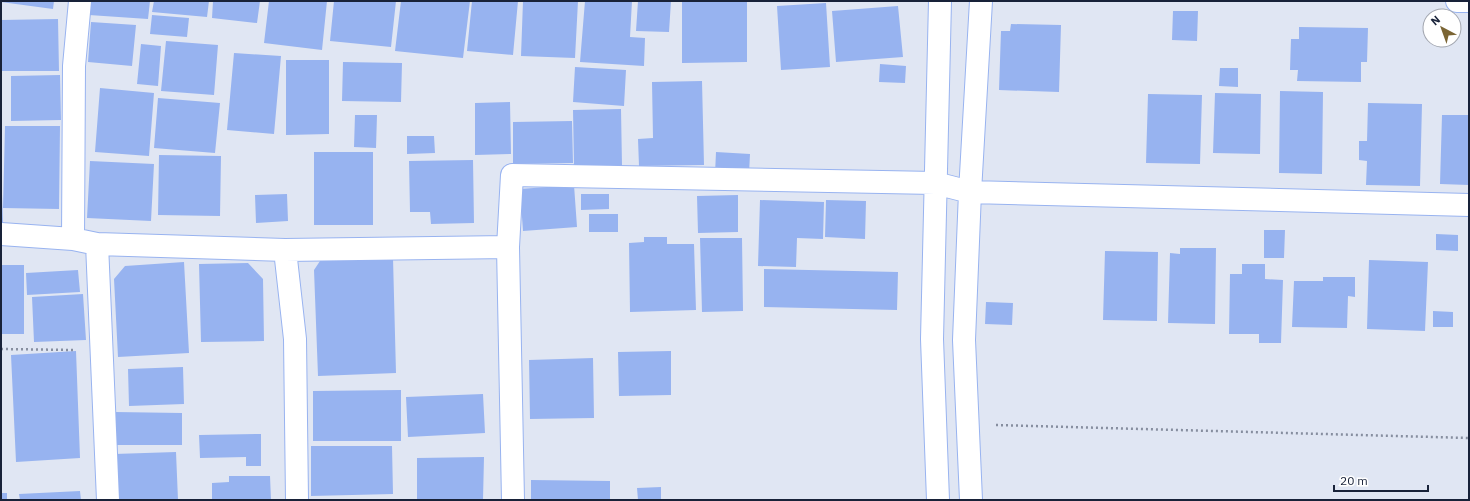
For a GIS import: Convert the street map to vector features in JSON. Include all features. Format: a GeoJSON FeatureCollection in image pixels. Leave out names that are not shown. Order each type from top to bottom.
{"type":"FeatureCollection","features":[{"type":"Feature","properties":{"kind":"street"},"geometry":{"type":"LineString","coordinates":[[73,240],[74,66],[80,1]]}},
{"type":"Feature","properties":{"kind":"street"},"geometry":{"type":"LineString","coordinates":[[938,500],[932,339],[940,1]]}},
{"type":"Feature","properties":{"kind":"street"},"geometry":{"type":"LineString","coordinates":[[971,500],[964,340],[970,192],[981,1]]}},
{"type":"Feature","properties":{"kind":"street"},"geometry":{"type":"LineString","coordinates":[[1457,1],[1469,2]]}},
{"type":"Feature","properties":{"kind":"street"},"geometry":{"type":"LineString","coordinates":[[513,500],[508,247],[512,176],[935,183],[970,192],[1469,205]]}},
{"type":"Feature","properties":{"kind":"street"},"geometry":{"type":"LineString","coordinates":[[1,234],[73,240],[97,244],[285,250],[508,247]]}},
{"type":"Feature","properties":{"kind":"street"},"geometry":{"type":"LineString","coordinates":[[97,244],[108,500]]}},
{"type":"Feature","properties":{"kind":"street"},"geometry":{"type":"LineString","coordinates":[[285,250],[295,340],[297,500]]}},
{"type":"Feature","properties":{"kind":"path"},"geometry":{"type":"LineString","coordinates":[[1,349],[101,350]]}},
{"type":"Feature","properties":{"kind":"path"},"geometry":{"type":"LineString","coordinates":[[967,424],[1469,438]]}},
{"type":"Feature","properties":{"kind":"building"},"geometry":{"type":"Polygon","coordinates":[[[1,1],[54,1],[53,9],[1,1]]]}},
{"type":"Feature","properties":{"kind":"building"},"geometry":{"type":"Polygon","coordinates":[[[90,1],[150,1],[148,19],[89,15],[90,1]]]}},
{"type":"Feature","properties":{"kind":"building"},"geometry":{"type":"Polygon","coordinates":[[[154,1],[209,1],[207,17],[152,12],[154,1]]]}},
{"type":"Feature","properties":{"kind":"building"},"geometry":{"type":"Polygon","coordinates":[[[213,1],[260,1],[257,23],[212,18],[213,1]]]}},
{"type":"Feature","properties":{"kind":"building"},"geometry":{"type":"Polygon","coordinates":[[[269,1],[327,1],[322,50],[264,43],[269,1]]]}},
{"type":"Feature","properties":{"kind":"building"},"geometry":{"type":"Polygon","coordinates":[[[334,1],[396,1],[391,47],[330,41],[334,1]]]}},
{"type":"Feature","properties":{"kind":"building"},"geometry":{"type":"Polygon","coordinates":[[[401,1],[470,1],[463,58],[395,51],[401,1]]]}},
{"type":"Feature","properties":{"kind":"building"},"geometry":{"type":"Polygon","coordinates":[[[472,1],[518,1],[513,55],[467,51],[472,1]]]}},
{"type":"Feature","properties":{"kind":"building"},"geometry":{"type":"Polygon","coordinates":[[[523,1],[578,1],[575,58],[521,56],[523,1]]]}},
{"type":"Feature","properties":{"kind":"building"},"geometry":{"type":"Polygon","coordinates":[[[585,1],[632,1],[630,37],[645,38],[644,66],[580,62],[585,1]]]}},
{"type":"Feature","properties":{"kind":"building"},"geometry":{"type":"Polygon","coordinates":[[[638,1],[671,1],[669,32],[636,31],[638,1]]]}},
{"type":"Feature","properties":{"kind":"building"},"geometry":{"type":"Polygon","coordinates":[[[682,1],[747,1],[747,62],[682,63],[682,1]]]}},
{"type":"Feature","properties":{"kind":"building"},"geometry":{"type":"Polygon","coordinates":[[[826,3],[830,67],[781,70],[777,6],[826,3]]]}},
{"type":"Feature","properties":{"kind":"building"},"geometry":{"type":"Polygon","coordinates":[[[898,6],[903,57],[836,62],[832,11],[898,6]]]}},
{"type":"Feature","properties":{"kind":"building"},"geometry":{"type":"Polygon","coordinates":[[[1173,11],[1198,11],[1197,41],[1172,40],[1173,11]]]}},
{"type":"Feature","properties":{"kind":"building"},"geometry":{"type":"Polygon","coordinates":[[[152,15],[189,18],[187,37],[150,34],[152,15]]]}},
{"type":"Feature","properties":{"kind":"building"},"geometry":{"type":"Polygon","coordinates":[[[58,19],[59,71],[1,71],[1,20],[58,19]]]}},
{"type":"Feature","properties":{"kind":"building"},"geometry":{"type":"Polygon","coordinates":[[[91,22],[136,25],[132,66],[88,62],[91,22]]]}},
{"type":"Feature","properties":{"kind":"building"},"geometry":{"type":"Polygon","coordinates":[[[1011,24],[1061,25],[1059,92],[999,90],[1001,31],[1010,31],[1011,24]]]}},
{"type":"Feature","properties":{"kind":"building"},"geometry":{"type":"Polygon","coordinates":[[[1299,27],[1368,28],[1367,62],[1361,62],[1361,82],[1297,81],[1298,70],[1290,70],[1291,39],[1299,39],[1299,27]]]}},
{"type":"Feature","properties":{"kind":"building"},"geometry":{"type":"Polygon","coordinates":[[[166,41],[218,45],[214,95],[161,91],[166,41]]]}},
{"type":"Feature","properties":{"kind":"building"},"geometry":{"type":"Polygon","coordinates":[[[141,44],[161,46],[158,86],[137,84],[141,44]]]}},
{"type":"Feature","properties":{"kind":"building"},"geometry":{"type":"Polygon","coordinates":[[[234,53],[281,56],[274,134],[227,130],[234,53]]]}},
{"type":"Feature","properties":{"kind":"building"},"geometry":{"type":"Polygon","coordinates":[[[286,60],[329,60],[329,134],[286,135],[286,60]]]}},
{"type":"Feature","properties":{"kind":"building"},"geometry":{"type":"Polygon","coordinates":[[[343,62],[402,63],[401,102],[342,101],[343,62]]]}},
{"type":"Feature","properties":{"kind":"building"},"geometry":{"type":"Polygon","coordinates":[[[880,64],[906,66],[905,83],[879,82],[880,64]]]}},
{"type":"Feature","properties":{"kind":"building"},"geometry":{"type":"Polygon","coordinates":[[[575,67],[626,70],[624,106],[573,102],[575,67]]]}},
{"type":"Feature","properties":{"kind":"building"},"geometry":{"type":"Polygon","coordinates":[[[1220,68],[1238,68],[1238,87],[1219,86],[1220,68]]]}},
{"type":"Feature","properties":{"kind":"building"},"geometry":{"type":"Polygon","coordinates":[[[60,75],[61,120],[11,121],[11,76],[60,75]]]}},
{"type":"Feature","properties":{"kind":"building"},"geometry":{"type":"Polygon","coordinates":[[[702,81],[704,165],[639,166],[638,139],[653,138],[652,82],[702,81]]]}},
{"type":"Feature","properties":{"kind":"building"},"geometry":{"type":"Polygon","coordinates":[[[100,88],[154,93],[149,156],[95,152],[100,88]]]}},
{"type":"Feature","properties":{"kind":"building"},"geometry":{"type":"Polygon","coordinates":[[[1280,91],[1323,92],[1322,174],[1279,173],[1280,91]]]}},
{"type":"Feature","properties":{"kind":"building"},"geometry":{"type":"Polygon","coordinates":[[[1215,93],[1261,94],[1260,154],[1213,153],[1215,93]]]}},
{"type":"Feature","properties":{"kind":"building"},"geometry":{"type":"Polygon","coordinates":[[[1148,94],[1202,95],[1200,164],[1146,163],[1148,94]]]}},
{"type":"Feature","properties":{"kind":"building"},"geometry":{"type":"Polygon","coordinates":[[[158,98],[220,103],[215,153],[154,148],[158,98]]]}},
{"type":"Feature","properties":{"kind":"building"},"geometry":{"type":"Polygon","coordinates":[[[510,102],[511,154],[475,155],[475,103],[510,102]]]}},
{"type":"Feature","properties":{"kind":"building"},"geometry":{"type":"Polygon","coordinates":[[[1368,103],[1422,104],[1420,186],[1366,185],[1367,161],[1359,160],[1359,141],[1367,141],[1368,103]]]}},
{"type":"Feature","properties":{"kind":"building"},"geometry":{"type":"Polygon","coordinates":[[[621,109],[622,166],[574,167],[573,110],[621,109]]]}},
{"type":"Feature","properties":{"kind":"building"},"geometry":{"type":"Polygon","coordinates":[[[355,115],[377,115],[376,148],[354,147],[355,115]]]}},
{"type":"Feature","properties":{"kind":"building"},"geometry":{"type":"Polygon","coordinates":[[[1442,115],[1469,115],[1469,185],[1440,184],[1442,115]]]}},
{"type":"Feature","properties":{"kind":"building"},"geometry":{"type":"Polygon","coordinates":[[[572,121],[573,163],[513,164],[513,122],[572,121]]]}},
{"type":"Feature","properties":{"kind":"building"},"geometry":{"type":"Polygon","coordinates":[[[5,126],[60,126],[59,209],[3,208],[5,126]]]}},
{"type":"Feature","properties":{"kind":"building"},"geometry":{"type":"Polygon","coordinates":[[[407,136],[434,136],[435,153],[407,154],[407,136]]]}},
{"type":"Feature","properties":{"kind":"building"},"geometry":{"type":"Polygon","coordinates":[[[314,152],[373,152],[373,225],[314,225],[314,152]]]}},
{"type":"Feature","properties":{"kind":"building"},"geometry":{"type":"Polygon","coordinates":[[[716,152],[750,154],[749,174],[715,174],[716,152]]]}},
{"type":"Feature","properties":{"kind":"building"},"geometry":{"type":"Polygon","coordinates":[[[159,155],[221,156],[220,216],[158,215],[159,155]]]}},
{"type":"Feature","properties":{"kind":"building"},"geometry":{"type":"Polygon","coordinates":[[[473,160],[474,223],[431,224],[430,212],[410,212],[409,161],[473,160]]]}},
{"type":"Feature","properties":{"kind":"building"},"geometry":{"type":"Polygon","coordinates":[[[90,161],[154,164],[151,221],[87,218],[90,161]]]}},
{"type":"Feature","properties":{"kind":"building"},"geometry":{"type":"Polygon","coordinates":[[[574,185],[577,227],[523,231],[520,189],[574,185]]]}},
{"type":"Feature","properties":{"kind":"building"},"geometry":{"type":"Polygon","coordinates":[[[2,194],[3,223],[1,223],[2,194]]]}},
{"type":"Feature","properties":{"kind":"building"},"geometry":{"type":"Polygon","coordinates":[[[287,194],[288,221],[256,223],[255,195],[287,194]]]}},
{"type":"Feature","properties":{"kind":"building"},"geometry":{"type":"Polygon","coordinates":[[[581,194],[609,194],[609,209],[581,210],[581,194]]]}},
{"type":"Feature","properties":{"kind":"building"},"geometry":{"type":"Polygon","coordinates":[[[738,195],[738,232],[698,233],[697,196],[738,195]]]}},
{"type":"Feature","properties":{"kind":"building"},"geometry":{"type":"Polygon","coordinates":[[[760,200],[824,202],[823,239],[797,238],[796,267],[758,266],[760,200]]]}},
{"type":"Feature","properties":{"kind":"building"},"geometry":{"type":"Polygon","coordinates":[[[826,200],[866,201],[865,239],[825,237],[826,200]]]}},
{"type":"Feature","properties":{"kind":"building"},"geometry":{"type":"Polygon","coordinates":[[[589,214],[618,214],[618,232],[589,232],[589,214]]]}},
{"type":"Feature","properties":{"kind":"building"},"geometry":{"type":"Polygon","coordinates":[[[1264,230],[1285,230],[1284,258],[1264,258],[1264,230]]]}},
{"type":"Feature","properties":{"kind":"building"},"geometry":{"type":"Polygon","coordinates":[[[1436,234],[1458,235],[1458,251],[1436,250],[1436,234]]]}},
{"type":"Feature","properties":{"kind":"building"},"geometry":{"type":"Polygon","coordinates":[[[644,237],[667,237],[667,244],[694,244],[696,310],[630,312],[629,243],[644,242],[644,237]]]}},
{"type":"Feature","properties":{"kind":"building"},"geometry":{"type":"Polygon","coordinates":[[[700,238],[742,238],[743,311],[702,312],[700,238]]]}},
{"type":"Feature","properties":{"kind":"building"},"geometry":{"type":"Polygon","coordinates":[[[1180,248],[1216,248],[1215,324],[1168,323],[1170,253],[1180,254],[1180,248]]]}},
{"type":"Feature","properties":{"kind":"building"},"geometry":{"type":"Polygon","coordinates":[[[1105,251],[1158,252],[1157,321],[1103,320],[1105,251]]]}},
{"type":"Feature","properties":{"kind":"building"},"geometry":{"type":"Polygon","coordinates":[[[393,258],[396,373],[318,376],[314,270],[320,261],[393,258]]]}},
{"type":"Feature","properties":{"kind":"building"},"geometry":{"type":"Polygon","coordinates":[[[1369,260],[1428,262],[1425,331],[1367,329],[1369,260]]]}},
{"type":"Feature","properties":{"kind":"building"},"geometry":{"type":"Polygon","coordinates":[[[184,262],[189,353],[118,357],[114,279],[125,266],[184,262]]]}},
{"type":"Feature","properties":{"kind":"building"},"geometry":{"type":"Polygon","coordinates":[[[248,263],[263,279],[264,341],[201,342],[199,264],[248,263]]]}},
{"type":"Feature","properties":{"kind":"building"},"geometry":{"type":"Polygon","coordinates":[[[1242,264],[1265,264],[1265,279],[1283,280],[1281,343],[1259,343],[1259,334],[1229,334],[1230,274],[1242,274],[1242,264]]]}},
{"type":"Feature","properties":{"kind":"building"},"geometry":{"type":"Polygon","coordinates":[[[1,265],[24,265],[24,334],[1,334],[1,265]]]}},
{"type":"Feature","properties":{"kind":"building"},"geometry":{"type":"Polygon","coordinates":[[[764,269],[898,272],[897,310],[764,307],[764,269]]]}},
{"type":"Feature","properties":{"kind":"building"},"geometry":{"type":"Polygon","coordinates":[[[78,270],[80,292],[27,295],[26,273],[78,270]]]}},
{"type":"Feature","properties":{"kind":"building"},"geometry":{"type":"Polygon","coordinates":[[[1323,277],[1355,277],[1355,297],[1348,296],[1347,328],[1292,327],[1294,281],[1323,281],[1323,277]]]}},
{"type":"Feature","properties":{"kind":"building"},"geometry":{"type":"Polygon","coordinates":[[[83,294],[86,340],[34,342],[32,297],[83,294]]]}},
{"type":"Feature","properties":{"kind":"building"},"geometry":{"type":"Polygon","coordinates":[[[986,302],[1013,303],[1012,325],[985,324],[986,302]]]}},
{"type":"Feature","properties":{"kind":"building"},"geometry":{"type":"Polygon","coordinates":[[[1433,311],[1453,312],[1453,327],[1433,327],[1433,311]]]}},
{"type":"Feature","properties":{"kind":"building"},"geometry":{"type":"Polygon","coordinates":[[[76,351],[80,458],[16,462],[11,355],[76,351]]]}},
{"type":"Feature","properties":{"kind":"building"},"geometry":{"type":"Polygon","coordinates":[[[671,351],[671,395],[619,396],[618,352],[671,351]]]}},
{"type":"Feature","properties":{"kind":"building"},"geometry":{"type":"Polygon","coordinates":[[[593,358],[594,418],[530,419],[529,360],[593,358]]]}},
{"type":"Feature","properties":{"kind":"building"},"geometry":{"type":"Polygon","coordinates":[[[183,367],[184,404],[129,406],[128,369],[183,367]]]}},
{"type":"Feature","properties":{"kind":"building"},"geometry":{"type":"Polygon","coordinates":[[[401,390],[401,441],[313,441],[313,391],[401,390]]]}},
{"type":"Feature","properties":{"kind":"building"},"geometry":{"type":"Polygon","coordinates":[[[483,394],[485,433],[408,437],[406,397],[483,394]]]}},
{"type":"Feature","properties":{"kind":"building"},"geometry":{"type":"Polygon","coordinates":[[[115,412],[182,413],[182,445],[115,445],[115,412]]]}},
{"type":"Feature","properties":{"kind":"building"},"geometry":{"type":"Polygon","coordinates":[[[261,434],[261,466],[246,466],[246,457],[200,458],[199,435],[261,434]]]}},
{"type":"Feature","properties":{"kind":"building"},"geometry":{"type":"Polygon","coordinates":[[[311,446],[392,446],[393,494],[311,496],[311,446]]]}},
{"type":"Feature","properties":{"kind":"building"},"geometry":{"type":"Polygon","coordinates":[[[176,452],[178,500],[116,500],[114,454],[176,452]]]}},
{"type":"Feature","properties":{"kind":"building"},"geometry":{"type":"Polygon","coordinates":[[[484,457],[483,500],[417,500],[417,458],[484,457]]]}},
{"type":"Feature","properties":{"kind":"building"},"geometry":{"type":"Polygon","coordinates":[[[229,476],[270,476],[271,500],[212,500],[212,483],[229,482],[229,476]]]}},
{"type":"Feature","properties":{"kind":"building"},"geometry":{"type":"Polygon","coordinates":[[[531,480],[610,481],[610,500],[531,500],[531,480]]]}},
{"type":"Feature","properties":{"kind":"building"},"geometry":{"type":"Polygon","coordinates":[[[661,487],[661,500],[638,500],[637,488],[661,487]]]}},
{"type":"Feature","properties":{"kind":"building"},"geometry":{"type":"Polygon","coordinates":[[[80,491],[81,500],[20,500],[19,494],[80,491]]]}},
{"type":"Feature","properties":{"kind":"building"},"geometry":{"type":"Polygon","coordinates":[[[1,493],[7,493],[7,500],[1,500],[1,493]]]}}]}
